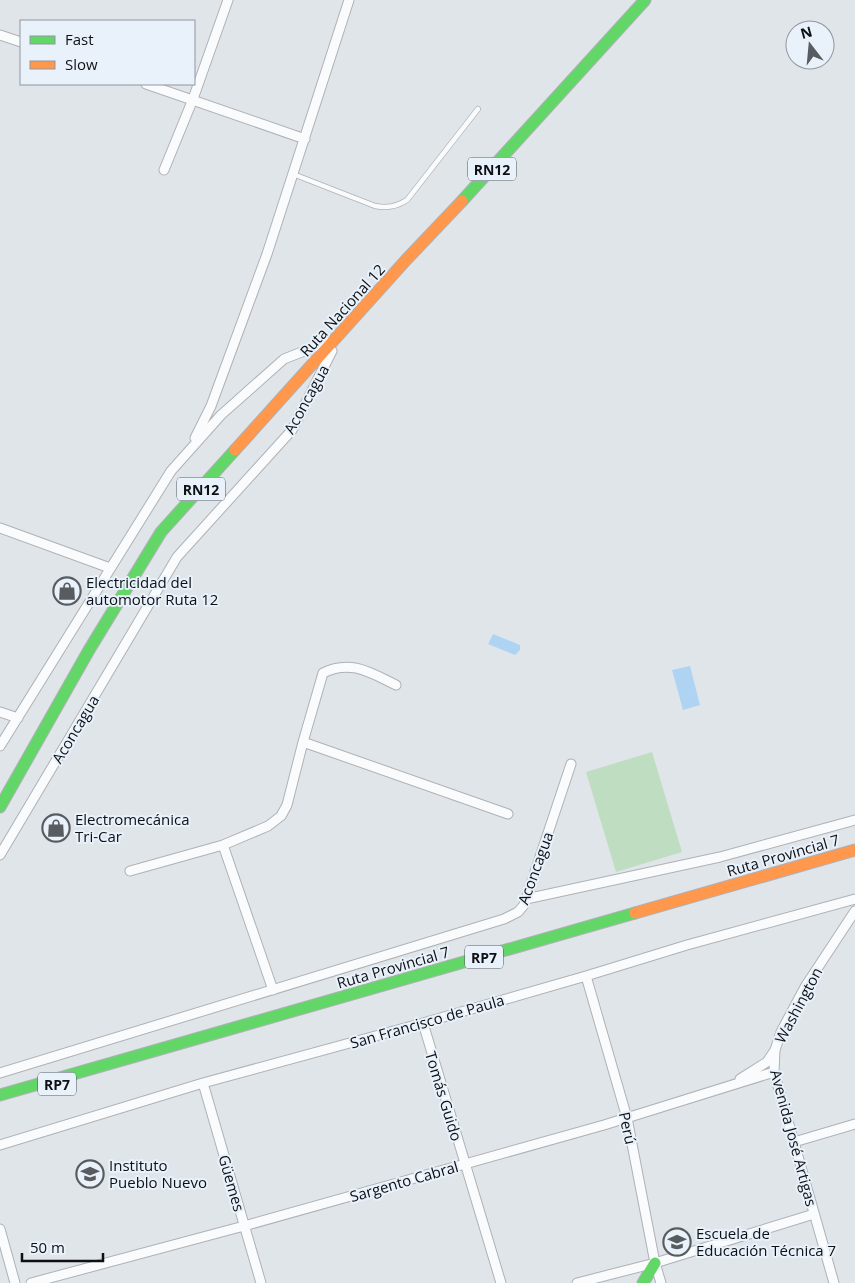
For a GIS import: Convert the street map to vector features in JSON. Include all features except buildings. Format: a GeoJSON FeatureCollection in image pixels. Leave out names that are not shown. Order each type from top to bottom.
{"type":"FeatureCollection","features":[{"type":"Feature","properties":{"kind":"main road","name":"Ruta Nacional 12"},"geometry":{"type":"LineString","coordinates":[[0,807],[86,657],[161,532],[644,0]]}},
{"type":"Feature","properties":{"kind":"main road","name":"Ruta Nacional 12"},"geometry":{"type":"LineString","coordinates":[[0,813],[81,672],[86,657]]}},
{"type":"Feature","properties":{"kind":"main road","name":"Ruta Provincial 7"},"geometry":{"type":"LineString","coordinates":[[0,1095],[855,850]]}},
{"type":"Feature","properties":{"kind":"main road","name":"Ruta Provincial 7"},"geometry":{"type":"LineString","coordinates":[[0,1101],[79,1078],[113,1063]]}},
{"type":"Feature","properties":{"kind":"main road"},"geometry":{"type":"LineString","coordinates":[[643,1283],[655,1262]]}},
{"type":"Feature","properties":{"kind":"street"},"geometry":{"type":"LineString","coordinates":[[164,170],[193,99],[228,0]]}},
{"type":"Feature","properties":{"kind":"street"},"geometry":{"type":"LineString","coordinates":[[190,450],[215,397],[267,254],[349,0]]}},
{"type":"Feature","properties":{"kind":"street"},"geometry":{"type":"LineString","coordinates":[[0,35],[20,42]]}},
{"type":"Feature","properties":{"kind":"street"},"geometry":{"type":"LineString","coordinates":[[149,85],[305,139]]}},
{"type":"Feature","properties":{"kind":"street","name":"Aconcagua"},"geometry":{"type":"LineString","coordinates":[[0,746],[171,471],[221,415],[284,359],[338,337]]}},
{"type":"Feature","properties":{"kind":"street","name":"Aconcagua"},"geometry":{"type":"LineString","coordinates":[[0,855],[177,557],[292,430],[338,337]]}},
{"type":"Feature","properties":{"kind":"street"},"geometry":{"type":"LineString","coordinates":[[0,528],[110,568]]}},
{"type":"Feature","properties":{"kind":"street"},"geometry":{"type":"LineString","coordinates":[[130,871],[223,845],[268,826],[281,816],[288,805],[303,742],[323,673],[333,668],[358,667],[396,684]]}},
{"type":"Feature","properties":{"kind":"street"},"geometry":{"type":"LineString","coordinates":[[0,712],[18,718]]}},
{"type":"Feature","properties":{"kind":"street"},"geometry":{"type":"LineString","coordinates":[[303,742],[508,814]]}},
{"type":"Feature","properties":{"kind":"street","name":"Aconcagua"},"geometry":{"type":"LineString","coordinates":[[0,1073],[504,919],[518,912],[526,899],[571,764]]}},
{"type":"Feature","properties":{"kind":"street"},"geometry":{"type":"LineString","coordinates":[[526,899],[720,858],[855,820]]}},
{"type":"Feature","properties":{"kind":"street"},"geometry":{"type":"LineString","coordinates":[[223,845],[273,990]]}},
{"type":"Feature","properties":{"kind":"street","name":"San Francisco de Paula"},"geometry":{"type":"LineString","coordinates":[[0,1145],[203,1083],[423,1023],[686,945],[855,899]]}},
{"type":"Feature","properties":{"kind":"street","name":"Washington"},"geometry":{"type":"LineString","coordinates":[[728,1085],[762,1065],[775,1050],[805,987],[855,911]]}},
{"type":"Feature","properties":{"kind":"street","name":"Perú"},"geometry":{"type":"LineString","coordinates":[[586,976],[627,1118],[655,1262],[661,1283]]}},
{"type":"Feature","properties":{"kind":"street","name":"Tomás Guido"},"geometry":{"type":"LineString","coordinates":[[423,1023],[500,1283]]}},
{"type":"Feature","properties":{"kind":"street","name":"Avenida José Artigas"},"geometry":{"type":"LineString","coordinates":[[775,1050],[774,1072],[834,1283]]}},
{"type":"Feature","properties":{"kind":"street","name":"Sargento Cabral"},"geometry":{"type":"LineString","coordinates":[[31,1283],[244,1226],[627,1118],[774,1072]]}},
{"type":"Feature","properties":{"kind":"street","name":"Güemes"},"geometry":{"type":"LineString","coordinates":[[203,1083],[261,1283]]}},
{"type":"Feature","properties":{"kind":"street"},"geometry":{"type":"LineString","coordinates":[[794,1142],[855,1124]]}},
{"type":"Feature","properties":{"kind":"street"},"geometry":{"type":"LineString","coordinates":[[577,1283],[655,1262],[814,1214]]}},
{"type":"Feature","properties":{"kind":"street"},"geometry":{"type":"LineString","coordinates":[[0,1229],[16,1283]]}},
{"type":"Feature","properties":{"kind":"lane"},"geometry":{"type":"LineString","coordinates":[[293,174],[375,206],[385,208],[399,206],[407,200],[478,108]]}},
{"type":"Feature","properties":{"kind":"green space"},"geometry":{"type":"Polygon","coordinates":[[[652,752],[682,852],[616,872],[586,772],[652,752]]]}},
{"type":"Feature","properties":{"kind":"water"},"geometry":{"type":"Polygon","coordinates":[[[493,634],[520,645],[520,650],[515,655],[488,644],[493,634]]]}},
{"type":"Feature","properties":{"kind":"water"},"geometry":{"type":"Polygon","coordinates":[[[690,666],[700,705],[683,710],[672,670],[690,666]]]}},
{"type":"Feature","properties":{"kind":"traffic: fast"},"geometry":{"type":"LineString","coordinates":[[462,201],[645,0]]}},
{"type":"Feature","properties":{"kind":"traffic: fast"},"geometry":{"type":"LineString","coordinates":[[0,807],[89,650],[161,532],[235,450]]}},
{"type":"Feature","properties":{"kind":"traffic: fast"},"geometry":{"type":"LineString","coordinates":[[0,1095],[635,913]]}},
{"type":"Feature","properties":{"kind":"traffic: fast"},"geometry":{"type":"LineString","coordinates":[[643,1283],[655,1263]]}},
{"type":"Feature","properties":{"kind":"traffic: slow"},"geometry":{"type":"LineString","coordinates":[[235,450],[406,260],[462,201]]}},
{"type":"Feature","properties":{"kind":"traffic: slow"},"geometry":{"type":"LineString","coordinates":[[635,913],[855,850]]}},
{"type":"Feature","properties":{"kind":"place","name":"Electricidad del automotor Ruta 12"},"geometry":{"type":"Point","coordinates":[67,591]}},
{"type":"Feature","properties":{"kind":"place","name":"Electromecánica Tri-Car"},"geometry":{"type":"Point","coordinates":[56,828]}},
{"type":"Feature","properties":{"kind":"place","name":"Instituto Pueblo Nuevo"},"geometry":{"type":"Point","coordinates":[90,1174]}},
{"type":"Feature","properties":{"kind":"place","name":"Escuela de Educación Técnica 7"},"geometry":{"type":"Point","coordinates":[677,1242]}}]}
